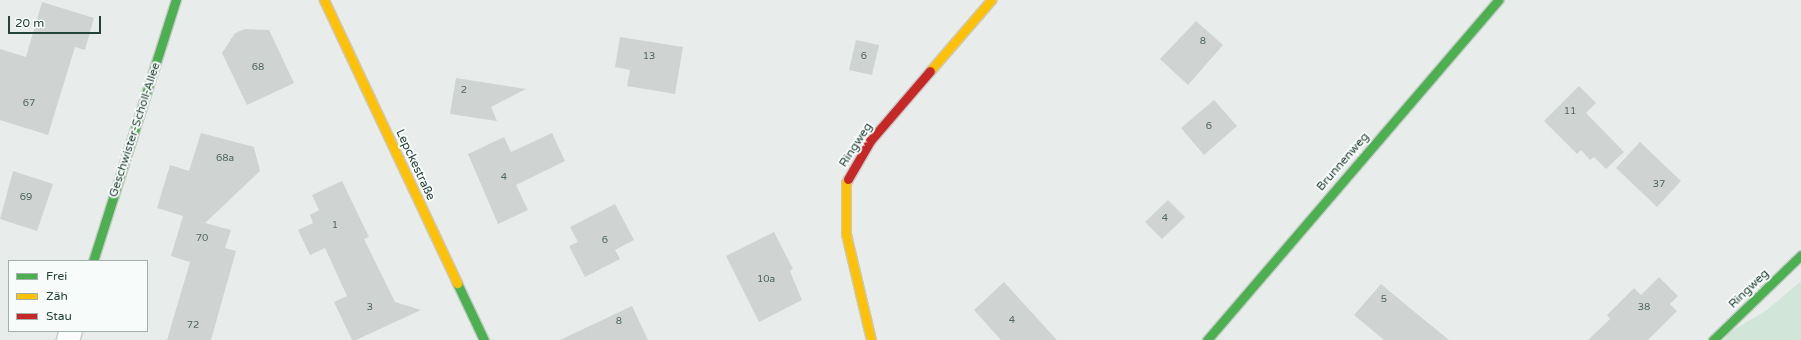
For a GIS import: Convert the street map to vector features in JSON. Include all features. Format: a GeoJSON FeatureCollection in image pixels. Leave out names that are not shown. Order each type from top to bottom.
{"type":"FeatureCollection","features":[{"type":"Feature","properties":{"kind":"street","name":"Geschwister-Scholl-Allee"},"geometry":{"type":"LineString","coordinates":[[93,260],[176,0]]}},
{"type":"Feature","properties":{"kind":"street","name":"Lepckestraße"},"geometry":{"type":"LineString","coordinates":[[324,0],[484,340]]}},
{"type":"Feature","properties":{"kind":"street","name":"Ringweg"},"geometry":{"type":"LineString","coordinates":[[871,340],[846,234],[846,183],[870,140],[991,0]]}},
{"type":"Feature","properties":{"kind":"street","name":"Brunnenweg"},"geometry":{"type":"LineString","coordinates":[[1207,340],[1498,0]]}},
{"type":"Feature","properties":{"kind":"street","name":"Ringweg"},"geometry":{"type":"LineString","coordinates":[[1714,340],[1801,255]]}},
{"type":"Feature","properties":{"kind":"green space"},"geometry":{"type":"Polygon","coordinates":[[[1801,281],[1801,340],[1724,340],[1728,333],[1767,310],[1801,281]]]}},
{"type":"Feature","properties":{"kind":"building"},"geometry":{"type":"Polygon","coordinates":[[[42,2],[94,18],[85,50],[75,47],[48,135],[0,120],[0,49],[26,57],[42,2]]]}},
{"type":"Feature","properties":{"kind":"building"},"geometry":{"type":"Polygon","coordinates":[[[1196,21],[1223,45],[1188,85],[1160,59],[1196,21]]]}},
{"type":"Feature","properties":{"kind":"building"},"geometry":{"type":"Polygon","coordinates":[[[245,29],[269,30],[294,83],[247,105],[222,53],[235,33],[245,29]]]}},
{"type":"Feature","properties":{"kind":"building"},"geometry":{"type":"Polygon","coordinates":[[[620,37],[683,47],[675,94],[627,86],[630,70],[615,67],[620,37]]]}},
{"type":"Feature","properties":{"kind":"building"},"geometry":{"type":"Polygon","coordinates":[[[856,40],[879,45],[872,75],[849,70],[856,40]]]}},
{"type":"Feature","properties":{"kind":"building"},"geometry":{"type":"Polygon","coordinates":[[[456,78],[526,89],[491,107],[497,121],[450,114],[456,78]]]}},
{"type":"Feature","properties":{"kind":"building"},"geometry":{"type":"Polygon","coordinates":[[[1579,86],[1596,103],[1586,113],[1624,152],[1606,169],[1594,157],[1590,160],[1581,150],[1577,154],[1544,121],[1579,86]]]}},
{"type":"Feature","properties":{"kind":"building"},"geometry":{"type":"Polygon","coordinates":[[[1214,100],[1237,126],[1204,155],[1181,128],[1214,100]]]}},
{"type":"Feature","properties":{"kind":"building"},"geometry":{"type":"Polygon","coordinates":[[[201,133],[254,147],[260,171],[205,223],[231,230],[225,248],[236,251],[211,340],[167,340],[190,262],[171,256],[183,216],[157,208],[170,165],[189,171],[201,133]]]}},
{"type":"Feature","properties":{"kind":"building"},"geometry":{"type":"Polygon","coordinates":[[[552,133],[565,161],[516,185],[528,210],[498,224],[468,154],[504,137],[511,152],[552,133]]]}},
{"type":"Feature","properties":{"kind":"building"},"geometry":{"type":"Polygon","coordinates":[[[1640,142],[1681,181],[1657,207],[1616,168],[1640,142]]]}},
{"type":"Feature","properties":{"kind":"building"},"geometry":{"type":"Polygon","coordinates":[[[13,171],[53,184],[37,231],[0,219],[13,171]]]}},
{"type":"Feature","properties":{"kind":"building"},"geometry":{"type":"Polygon","coordinates":[[[342,181],[369,237],[364,239],[395,302],[421,310],[356,340],[352,340],[334,302],[347,296],[325,248],[310,255],[298,230],[313,223],[310,215],[319,210],[312,195],[342,181]]]}},
{"type":"Feature","properties":{"kind":"building"},"geometry":{"type":"Polygon","coordinates":[[[1168,200],[1185,217],[1162,239],[1145,222],[1168,200]]]}},
{"type":"Feature","properties":{"kind":"building"},"geometry":{"type":"Polygon","coordinates":[[[615,204],[634,240],[615,250],[620,259],[585,277],[569,246],[578,242],[570,227],[615,204]]]}},
{"type":"Feature","properties":{"kind":"building"},"geometry":{"type":"Polygon","coordinates":[[[774,232],[793,269],[790,271],[802,300],[759,322],[726,256],[774,232]]]}},
{"type":"Feature","properties":{"kind":"building"},"geometry":{"type":"Polygon","coordinates":[[[1659,277],[1678,296],[1670,304],[1677,311],[1648,340],[1588,340],[1610,319],[1607,315],[1634,288],[1641,295],[1659,277]]]}},
{"type":"Feature","properties":{"kind":"building"},"geometry":{"type":"Polygon","coordinates":[[[1004,282],[1057,340],[1001,340],[974,310],[1004,282]]]}},
{"type":"Feature","properties":{"kind":"building"},"geometry":{"type":"Polygon","coordinates":[[[1381,284],[1449,340],[1384,340],[1354,315],[1381,284]]]}},
{"type":"Feature","properties":{"kind":"building"},"geometry":{"type":"Polygon","coordinates":[[[632,306],[648,340],[560,340],[632,306]]]}},
{"type":"Feature","properties":{"kind":"traffic: fast"},"geometry":{"type":"LineString","coordinates":[[93,260],[176,0]]}},
{"type":"Feature","properties":{"kind":"traffic: fast"},"geometry":{"type":"LineString","coordinates":[[1207,340],[1498,0]]}},
{"type":"Feature","properties":{"kind":"traffic: fast"},"geometry":{"type":"LineString","coordinates":[[1713,340],[1801,255]]}},
{"type":"Feature","properties":{"kind":"traffic: fast"},"geometry":{"type":"LineString","coordinates":[[457,283],[484,340]]}},
{"type":"Feature","properties":{"kind":"traffic: slow"},"geometry":{"type":"LineString","coordinates":[[324,0],[457,283]]}},
{"type":"Feature","properties":{"kind":"traffic: slow"},"geometry":{"type":"LineString","coordinates":[[930,71],[991,0]]}},
{"type":"Feature","properties":{"kind":"traffic: slow"},"geometry":{"type":"LineString","coordinates":[[848,179],[846,183],[846,234],[871,340]]}},
{"type":"Feature","properties":{"kind":"traffic: jam"},"geometry":{"type":"LineString","coordinates":[[848,179],[870,141],[930,71]]}}]}
